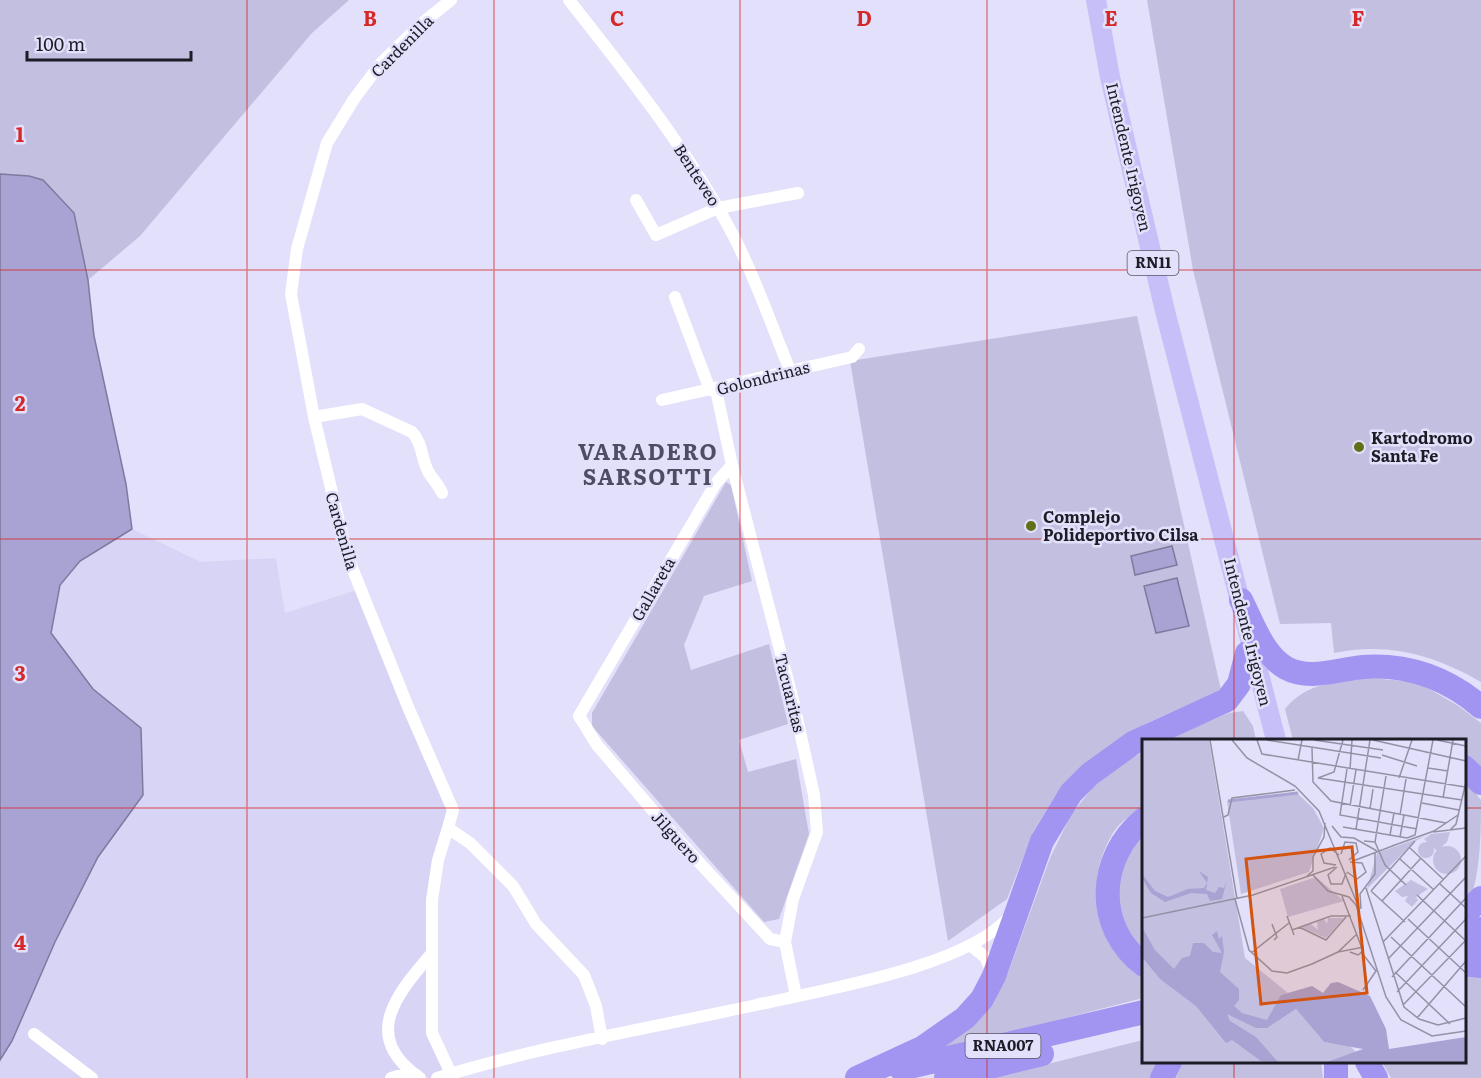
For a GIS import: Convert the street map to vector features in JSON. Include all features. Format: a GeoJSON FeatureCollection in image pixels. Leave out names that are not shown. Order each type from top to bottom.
{"type":"FeatureCollection","features":[{"type":"Feature","properties":{"kind":"highway"},"geometry":{"type":"LineString","coordinates":[[1242,600],[1267,649],[1285,667],[1296,672],[1315,674],[1362,668],[1406,669],[1455,687],[1481,707]]}},
{"type":"Feature","properties":{"kind":"highway"},"geometry":{"type":"LineString","coordinates":[[857,1078],[914,1052],[946,1034],[965,1018],[982,999],[994,976],[1042,841],[1071,793],[1090,774],[1132,743],[1227,700],[1239,684],[1247,653]]}},
{"type":"Feature","properties":{"kind":"highway"},"geometry":{"type":"LineString","coordinates":[[1466,769],[1481,783]]}},
{"type":"Feature","properties":{"kind":"highway"},"geometry":{"type":"LineString","coordinates":[[1142,820],[1117,849],[1110,868],[1107,891],[1110,924],[1121,945],[1142,964]]}},
{"type":"Feature","properties":{"kind":"highway"},"geometry":{"type":"LineString","coordinates":[[1466,913],[1481,898]]}},
{"type":"Feature","properties":{"kind":"highway"},"geometry":{"type":"LineString","coordinates":[[1466,933],[1481,929]]}},
{"type":"Feature","properties":{"kind":"highway"},"geometry":{"type":"LineString","coordinates":[[1466,951],[1481,947]]}},
{"type":"Feature","properties":{"kind":"highway"},"geometry":{"type":"LineString","coordinates":[[1466,964],[1481,966]]}},
{"type":"Feature","properties":{"kind":"highway","name":"RNA007"},"geometry":{"type":"LineString","coordinates":[[863,1078],[1142,1012]]}},
{"type":"Feature","properties":{"kind":"highway","name":"RNA007"},"geometry":{"type":"LineString","coordinates":[[946,1078],[1142,1029]]}},
{"type":"Feature","properties":{"kind":"highway"},"geometry":{"type":"LineString","coordinates":[[1162,1078],[1170,1063]]}},
{"type":"Feature","properties":{"kind":"highway"},"geometry":{"type":"LineString","coordinates":[[1368,1063],[1376,1078]]}},
{"type":"Feature","properties":{"kind":"main road","name":"Intendente Irigoyen"},"geometry":{"type":"LineString","coordinates":[[1096,0],[1110,77],[1159,289],[1218,523],[1242,600],[1276,739]]}},
{"type":"Feature","properties":{"kind":"main road","name":"Intendente Irigoyen"},"geometry":{"type":"LineString","coordinates":[[1218,523],[1222,560],[1247,653],[1267,739]]}},
{"type":"Feature","properties":{"kind":"main road"},"geometry":{"type":"LineString","coordinates":[[1341,1063],[1345,1078]]}},
{"type":"Feature","properties":{"kind":"main road"},"geometry":{"type":"LineString","coordinates":[[1359,1063],[1363,1078]]}},
{"type":"Feature","properties":{"kind":"street","name":"Cardenilla"},"geometry":{"type":"LineString","coordinates":[[450,0],[421,24],[381,63],[327,143],[297,249],[291,294],[314,417],[347,555],[408,707],[453,810],[438,860],[432,900],[432,1033],[452,1076]]}},
{"type":"Feature","properties":{"kind":"street","name":"Benteveo"},"geometry":{"type":"LineString","coordinates":[[569,0],[636,83],[718,208],[743,256],[790,370]]}},
{"type":"Feature","properties":{"kind":"street"},"geometry":{"type":"LineString","coordinates":[[636,200],[656,235],[718,208],[798,193]]}},
{"type":"Feature","properties":{"kind":"street","name":"Tacuaritas"},"geometry":{"type":"LineString","coordinates":[[675,297],[713,390],[790,690],[814,795],[816,839],[793,899],[785,942],[796,996]]}},
{"type":"Feature","properties":{"kind":"street","name":"Golondrinas"},"geometry":{"type":"LineString","coordinates":[[662,400],[852,357],[859,349]]}},
{"type":"Feature","properties":{"kind":"street"},"geometry":{"type":"LineString","coordinates":[[314,417],[362,409],[412,432],[418,438],[430,476],[436,481],[442,494]]}},
{"type":"Feature","properties":{"kind":"street","name":"Gallareta"},"geometry":{"type":"LineString","coordinates":[[579,716],[716,483],[732,465]]}},
{"type":"Feature","properties":{"kind":"street","name":"Jilguero"},"geometry":{"type":"LineString","coordinates":[[579,716],[597,746],[672,833],[770,939],[785,942]]}},
{"type":"Feature","properties":{"kind":"street"},"geometry":{"type":"LineString","coordinates":[[448,828],[470,843],[513,886],[537,924],[584,975],[596,1006],[602,1039]]}},
{"type":"Feature","properties":{"kind":"street"},"geometry":{"type":"LineString","coordinates":[[437,1078],[452,1076],[481,1064],[910,969],[970,945],[994,932],[1018,906]]}},
{"type":"Feature","properties":{"kind":"street"},"geometry":{"type":"LineString","coordinates":[[970,945],[985,957],[994,976]]}},
{"type":"Feature","properties":{"kind":"street"},"geometry":{"type":"LineString","coordinates":[[415,1075],[394,1050],[389,1038],[391,1013],[400,990],[432,953]]}},
{"type":"Feature","properties":{"kind":"street"},"geometry":{"type":"LineString","coordinates":[[34,1034],[92,1078]]}},
{"type":"Feature","properties":{"kind":"street"},"geometry":{"type":"LineString","coordinates":[[391,1078],[415,1075]]}},
{"type":"Feature","properties":{"kind":"shaded area"},"geometry":{"type":"Polygon","coordinates":[[[0,0],[349,0],[312,33],[140,236],[88,280],[74,213],[29,176],[0,174],[0,0]]]}},
{"type":"Feature","properties":{"kind":"shaded area","name":"Kartodromo Santa Fe"},"geometry":{"type":"Polygon","coordinates":[[[1147,0],[1481,0],[1481,682],[1446,665],[1410,653],[1373,649],[1334,653],[1331,623],[1280,624],[1193,270],[1147,0]]]}},
{"type":"Feature","properties":{"kind":"shaded area"},"geometry":{"type":"Polygon","coordinates":[[[0,174],[29,176],[43,180],[74,213],[88,280],[94,336],[126,484],[132,529],[80,561],[60,585],[51,633],[93,689],[141,728],[143,795],[98,857],[55,942],[12,1041],[0,1060],[0,174]]]}},
{"type":"Feature","properties":{"kind":"shaded area","name":"Complejo Polideportivo Cilsa"},"geometry":{"type":"Polygon","coordinates":[[[1137,316],[1221,690],[1147,723],[1110,745],[1081,768],[1057,793],[1033,832],[1007,899],[948,941],[850,361],[1137,316]]]}},
{"type":"Feature","properties":{"kind":"shaded area"},"geometry":{"type":"Polygon","coordinates":[[[726,482],[731,485],[752,581],[704,596],[684,645],[691,670],[769,644],[788,724],[739,740],[748,772],[796,759],[809,834],[779,919],[764,922],[592,726],[592,713],[726,482]]]}},
{"type":"Feature","properties":{"kind":"shaded area"},"geometry":{"type":"Polygon","coordinates":[[[132,529],[201,562],[276,558],[285,613],[360,589],[453,810],[438,860],[432,1033],[449,1078],[0,1078],[0,1060],[12,1041],[55,942],[98,857],[143,795],[141,728],[93,689],[50,633],[60,585],[80,561],[132,529]]]}},
{"type":"Feature","properties":{"kind":"shaded area"},"geometry":{"type":"Polygon","coordinates":[[[1172,546],[1177,565],[1135,575],[1131,556],[1172,546]]]}},
{"type":"Feature","properties":{"kind":"shaded area"},"geometry":{"type":"Polygon","coordinates":[[[1177,578],[1189,626],[1156,633],[1144,586],[1177,578]]]}},
{"type":"Feature","properties":{"kind":"shaded area"},"geometry":{"type":"Polygon","coordinates":[[[1369,678],[1417,682],[1457,705],[1481,723],[1481,769],[1466,757],[1466,739],[1293,739],[1285,709],[1303,693],[1334,683],[1369,678]]]}},
{"type":"Feature","properties":{"kind":"shaded area"},"geometry":{"type":"Polygon","coordinates":[[[1243,711],[1253,726],[1256,739],[1167,739],[1229,713],[1243,711]]]}},
{"type":"Feature","properties":{"kind":"shaded area"},"geometry":{"type":"Polygon","coordinates":[[[1142,753],[1142,806],[1116,829],[1104,852],[1098,872],[1096,893],[1098,913],[1113,950],[1126,965],[1142,977],[1142,998],[922,1055],[980,1017],[1008,973],[1050,858],[1071,815],[1093,787],[1118,766],[1142,753]]]}},
{"type":"Feature","properties":{"kind":"shaded area"},"geometry":{"type":"Polygon","coordinates":[[[1466,782],[1481,800],[1477,872],[1466,903],[1466,782]]]}},
{"type":"Feature","properties":{"kind":"shaded area"},"geometry":{"type":"Polygon","coordinates":[[[1142,832],[1142,950],[1127,931],[1116,894],[1118,868],[1129,846],[1142,832]]]}},
{"type":"Feature","properties":{"kind":"shaded area"},"geometry":{"type":"Polygon","coordinates":[[[1466,972],[1481,975],[1481,1078],[1391,1078],[1383,1063],[1466,1063],[1466,972]]]}},
{"type":"Feature","properties":{"kind":"shaded area"},"geometry":{"type":"Polygon","coordinates":[[[1142,1040],[1142,1063],[1158,1063],[1150,1078],[992,1078],[1142,1040]]]}},
{"type":"Feature","properties":{"kind":"shaded area"},"geometry":{"type":"Polygon","coordinates":[[[1183,1063],[1321,1063],[1323,1078],[1176,1078],[1183,1063]]]}},
{"type":"Feature","properties":{"kind":"place","name":"Kartodromo Santa Fe"},"geometry":{"type":"Point","coordinates":[1359,447]}},
{"type":"Feature","properties":{"kind":"place","name":"Complejo Polideportivo Cilsa"},"geometry":{"type":"Point","coordinates":[1031,526]}},
{"type":"Feature","properties":{"kind":"district","name":"VARADERO SARSOTTI"},"geometry":{"type":"Point","coordinates":[648,464]}}]}
